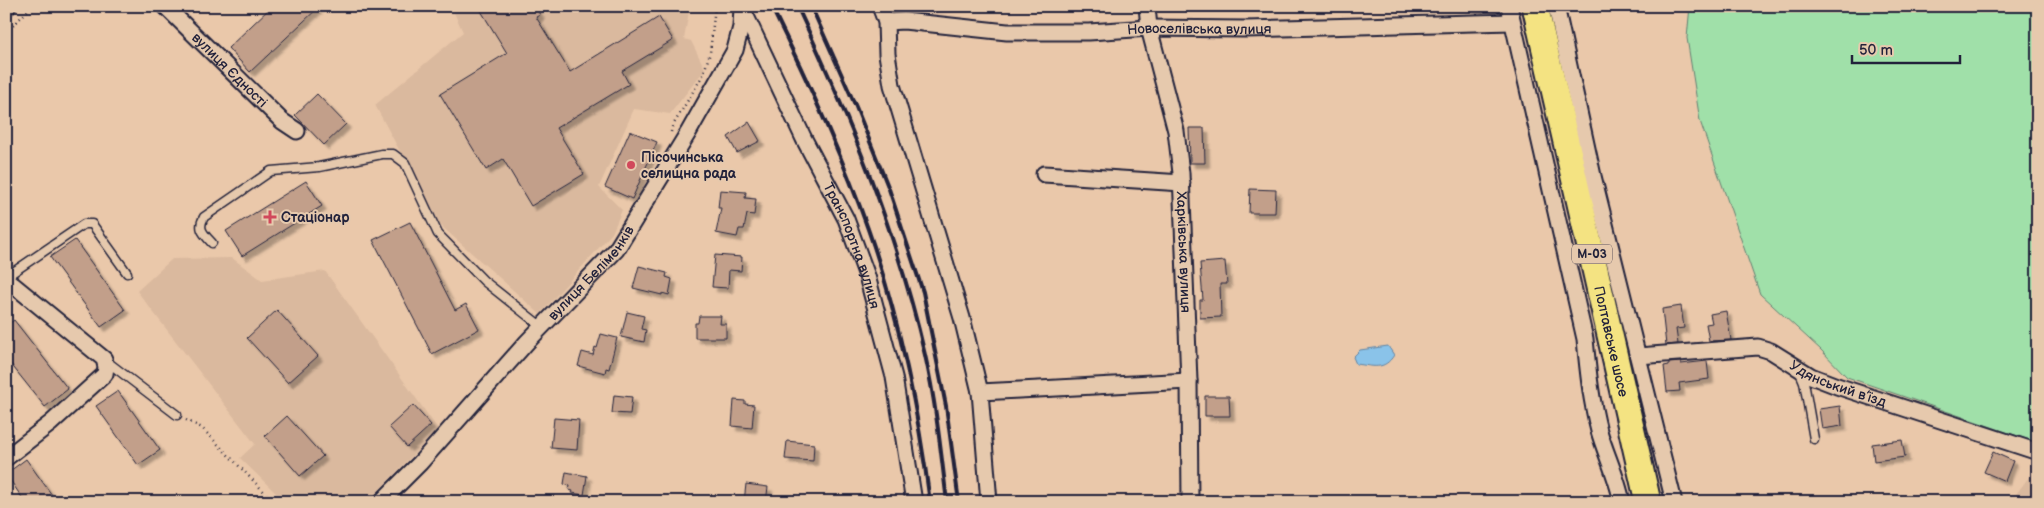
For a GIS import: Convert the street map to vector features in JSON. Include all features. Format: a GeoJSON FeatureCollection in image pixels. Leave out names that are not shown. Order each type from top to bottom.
{"type":"FeatureCollection","features":[{"type":"Feature","properties":{"kind":"highway","name":"Полтавське шосе"},"geometry":{"type":"LineString","coordinates":[[1535,6],[1648,502]]}},
{"type":"Feature","properties":{"kind":"street","name":"вулиця Єдності"},"geometry":{"type":"LineString","coordinates":[[165,6],[282,122],[297,131]]}},
{"type":"Feature","properties":{"kind":"street"},"geometry":{"type":"LineString","coordinates":[[880,6],[886,22],[887,54],[892,85],[962,318],[980,392],[989,502]]}},
{"type":"Feature","properties":{"kind":"street","name":"Харківська вулиця"},"geometry":{"type":"LineString","coordinates":[[1148,6],[1149,28],[1176,131],[1182,183],[1189,382],[1190,502]]}},
{"type":"Feature","properties":{"kind":"street"},"geometry":{"type":"LineString","coordinates":[[1509,6],[1585,339],[1589,387],[1600,432],[1618,484],[1622,502]]}},
{"type":"Feature","properties":{"kind":"street"},"geometry":{"type":"LineString","coordinates":[[1556,6],[1593,176],[1674,502]]}},
{"type":"Feature","properties":{"kind":"street","name":"вулиця Беліменків"},"geometry":{"type":"LineString","coordinates":[[381,502],[420,463],[542,326],[616,250],[688,133],[735,50],[742,7]]}},
{"type":"Feature","properties":{"kind":"street","name":"Транспортна вулиця"},"geometry":{"type":"LineString","coordinates":[[742,7],[804,139],[846,219],[867,276],[894,377],[914,502]]}},
{"type":"Feature","properties":{"kind":"street","name":"Новоселівська вулиця"},"geometry":{"type":"LineString","coordinates":[[886,22],[904,21],[1007,32],[1089,32],[1149,28],[1245,29],[1512,22]]}},
{"type":"Feature","properties":{"kind":"street"},"geometry":{"type":"LineString","coordinates":[[1044,174],[1182,183]]}},
{"type":"Feature","properties":{"kind":"street"},"geometry":{"type":"LineString","coordinates":[[6,278],[104,359],[106,367],[105,374],[51,423],[7,456]]}},
{"type":"Feature","properties":{"kind":"street","name":"Удянський в’їзд"},"geometry":{"type":"LineString","coordinates":[[1638,356],[1758,347],[1771,351],[1811,376],[1837,386],[2035,451]]}},
{"type":"Feature","properties":{"kind":"street"},"geometry":{"type":"LineString","coordinates":[[980,392],[1189,382]]}},
{"type":"Feature","properties":{"kind":"lane"},"geometry":{"type":"LineString","coordinates":[[212,243],[200,229],[200,224],[204,217],[271,171],[319,167],[382,154],[392,154],[405,163],[438,234],[484,281],[542,326]]}},
{"type":"Feature","properties":{"kind":"lane"},"geometry":{"type":"LineString","coordinates":[[6,278],[84,224],[92,224],[127,274]]}},
{"type":"Feature","properties":{"kind":"lane"},"geometry":{"type":"LineString","coordinates":[[104,359],[177,415]]}},
{"type":"Feature","properties":{"kind":"lane"},"geometry":{"type":"LineString","coordinates":[[1798,368],[1804,382],[1814,439]]}},
{"type":"Feature","properties":{"kind":"path"},"geometry":{"type":"LineString","coordinates":[[6,33],[32,6]]}},
{"type":"Feature","properties":{"kind":"path"},"geometry":{"type":"LineString","coordinates":[[696,85],[703,75],[710,53],[715,6]]}},
{"type":"Feature","properties":{"kind":"path"},"geometry":{"type":"LineString","coordinates":[[177,415],[202,428],[274,502]]}},
{"type":"Feature","properties":{"kind":"shaded area"},"geometry":{"type":"Polygon","coordinates":[[[451,6],[690,6],[684,39],[691,41],[705,69],[670,114],[634,109],[599,187],[622,210],[612,233],[540,314],[439,224],[375,105],[463,32],[451,6]]]}},
{"type":"Feature","properties":{"kind":"shaded area"},"geometry":{"type":"Polygon","coordinates":[[[232,258],[262,280],[325,271],[438,429],[367,502],[285,502],[240,458],[255,444],[137,291],[172,259],[232,258]]]}},
{"type":"Feature","properties":{"kind":"shaded area"},"geometry":{"type":"Polygon","coordinates":[[[2038,465],[2038,502],[2010,502],[2038,465]]]}},
{"type":"Feature","properties":{"kind":"green space"},"geometry":{"type":"Polygon","coordinates":[[[1690,6],[2038,6],[2038,443],[1847,377],[1821,350],[1760,294],[1700,121],[1687,38],[1690,6]]]}},
{"type":"Feature","properties":{"kind":"water"},"geometry":{"type":"Polygon","coordinates":[[[1388,346],[1394,355],[1386,363],[1378,366],[1356,364],[1353,357],[1360,350],[1388,346]]]}},
{"type":"Feature","properties":{"kind":"building"},"geometry":{"type":"Polygon","coordinates":[[[272,6],[320,6],[250,72],[228,48],[272,6]]]}},
{"type":"Feature","properties":{"kind":"building"},"geometry":{"type":"Polygon","coordinates":[[[478,6],[535,6],[540,15],[536,17],[570,72],[659,17],[673,40],[622,71],[629,84],[556,128],[584,174],[531,206],[503,159],[486,170],[440,94],[507,53],[478,6]]]}},
{"type":"Feature","properties":{"kind":"building"},"geometry":{"type":"Polygon","coordinates":[[[317,94],[346,124],[324,145],[295,115],[317,94]]]}},
{"type":"Feature","properties":{"kind":"building"},"geometry":{"type":"Polygon","coordinates":[[[749,122],[760,141],[737,153],[728,137],[749,122]]]}},
{"type":"Feature","properties":{"kind":"building"},"geometry":{"type":"Polygon","coordinates":[[[1189,128],[1204,128],[1205,163],[1190,163],[1189,128]]]}},
{"type":"Feature","properties":{"kind":"building","name":"Пісочинська селищна рада"},"geometry":{"type":"Polygon","coordinates":[[[630,131],[657,142],[632,199],[605,187],[630,131]]]}},
{"type":"Feature","properties":{"kind":"building"},"geometry":{"type":"Polygon","coordinates":[[[306,181],[322,206],[242,256],[226,231],[306,181]]]}},
{"type":"Feature","properties":{"kind":"building"},"geometry":{"type":"Polygon","coordinates":[[[1250,189],[1276,190],[1275,213],[1249,213],[1250,189]]]}},
{"type":"Feature","properties":{"kind":"building"},"geometry":{"type":"Polygon","coordinates":[[[720,190],[746,192],[745,198],[756,199],[754,215],[747,214],[744,229],[739,229],[737,237],[716,233],[721,208],[718,208],[720,190]]]}},
{"type":"Feature","properties":{"kind":"building"},"geometry":{"type":"Polygon","coordinates":[[[410,222],[455,310],[466,304],[479,329],[432,354],[373,240],[410,222]]]}},
{"type":"Feature","properties":{"kind":"building"},"geometry":{"type":"Polygon","coordinates":[[[75,240],[125,310],[101,327],[50,257],[75,240]]]}},
{"type":"Feature","properties":{"kind":"building"},"geometry":{"type":"Polygon","coordinates":[[[715,255],[742,257],[741,271],[729,270],[728,288],[712,287],[715,255]]]}},
{"type":"Feature","properties":{"kind":"building"},"geometry":{"type":"Polygon","coordinates":[[[1225,261],[1227,284],[1220,284],[1221,317],[1200,318],[1200,300],[1203,300],[1200,263],[1225,261]]]}},
{"type":"Feature","properties":{"kind":"building"},"geometry":{"type":"Polygon","coordinates":[[[639,266],[667,273],[666,277],[672,279],[669,295],[633,288],[639,266]]]}},
{"type":"Feature","properties":{"kind":"building"},"geometry":{"type":"Polygon","coordinates":[[[1681,306],[1684,328],[1676,329],[1678,344],[1666,345],[1662,309],[1681,306]]]}},
{"type":"Feature","properties":{"kind":"building"},"geometry":{"type":"Polygon","coordinates":[[[277,310],[318,356],[288,383],[247,338],[277,310]]]}},
{"type":"Feature","properties":{"kind":"building"},"geometry":{"type":"Polygon","coordinates":[[[1726,311],[1731,340],[1709,341],[1706,324],[1712,323],[1710,314],[1726,311]]]}},
{"type":"Feature","properties":{"kind":"building"},"geometry":{"type":"Polygon","coordinates":[[[627,312],[644,316],[641,329],[646,330],[644,342],[621,337],[627,312]]]}},
{"type":"Feature","properties":{"kind":"building"},"geometry":{"type":"Polygon","coordinates":[[[699,316],[721,316],[720,324],[726,324],[726,338],[695,338],[695,323],[698,323],[699,316]]]}},
{"type":"Feature","properties":{"kind":"building"},"geometry":{"type":"Polygon","coordinates":[[[14,320],[68,389],[45,407],[6,358],[6,326],[14,320]]]}},
{"type":"Feature","properties":{"kind":"building"},"geometry":{"type":"Polygon","coordinates":[[[601,334],[617,338],[609,369],[606,368],[605,373],[578,366],[582,352],[593,355],[601,334]]]}},
{"type":"Feature","properties":{"kind":"building"},"geometry":{"type":"Polygon","coordinates":[[[1707,361],[1709,379],[1679,383],[1680,391],[1667,392],[1664,366],[1669,365],[1669,363],[1681,362],[1681,364],[1707,361]]]}},
{"type":"Feature","properties":{"kind":"building"},"geometry":{"type":"Polygon","coordinates":[[[118,391],[160,450],[138,465],[96,406],[118,391]]]}},
{"type":"Feature","properties":{"kind":"building"},"geometry":{"type":"Polygon","coordinates":[[[614,395],[632,397],[630,414],[612,413],[614,395]]]}},
{"type":"Feature","properties":{"kind":"building"},"geometry":{"type":"Polygon","coordinates":[[[1205,396],[1229,396],[1230,416],[1205,416],[1205,396]]]}},
{"type":"Feature","properties":{"kind":"building"},"geometry":{"type":"Polygon","coordinates":[[[734,400],[745,401],[745,404],[754,405],[752,428],[732,426],[734,400]]]}},
{"type":"Feature","properties":{"kind":"building"},"geometry":{"type":"Polygon","coordinates":[[[413,405],[431,425],[407,447],[389,427],[413,405]]]}},
{"type":"Feature","properties":{"kind":"building"},"geometry":{"type":"Polygon","coordinates":[[[1840,406],[1842,426],[1822,429],[1819,409],[1840,406]]]}},
{"type":"Feature","properties":{"kind":"building"},"geometry":{"type":"Polygon","coordinates":[[[287,416],[323,456],[300,476],[265,436],[287,416]]]}},
{"type":"Feature","properties":{"kind":"building"},"geometry":{"type":"Polygon","coordinates":[[[554,418],[579,420],[577,450],[551,448],[554,418]]]}},
{"type":"Feature","properties":{"kind":"building"},"geometry":{"type":"Polygon","coordinates":[[[1902,440],[1905,457],[1874,461],[1872,444],[1902,440]]]}},
{"type":"Feature","properties":{"kind":"building"},"geometry":{"type":"Polygon","coordinates":[[[787,441],[814,444],[813,461],[785,459],[787,441]]]}},
{"type":"Feature","properties":{"kind":"building"},"geometry":{"type":"Polygon","coordinates":[[[1993,452],[2013,461],[2005,481],[1984,472],[1993,452]]]}},
{"type":"Feature","properties":{"kind":"building"},"geometry":{"type":"Polygon","coordinates":[[[26,459],[57,502],[25,502],[6,474],[26,459]]]}},
{"type":"Feature","properties":{"kind":"building"},"geometry":{"type":"Polygon","coordinates":[[[566,472],[587,476],[584,495],[572,493],[573,491],[569,490],[570,486],[564,484],[566,472]]]}},
{"type":"Feature","properties":{"kind":"building"},"geometry":{"type":"Polygon","coordinates":[[[746,484],[768,487],[766,502],[744,502],[746,484]]]}},
{"type":"Feature","properties":{"kind":"railway"},"geometry":{"type":"LineString","coordinates":[[771,6],[835,144],[858,200],[879,262],[906,364],[920,432],[930,502]]}},
{"type":"Feature","properties":{"kind":"railway"},"geometry":{"type":"LineString","coordinates":[[797,6],[853,134],[901,265],[929,373],[947,502]]}},
{"type":"Feature","properties":{"kind":"railway"},"geometry":{"type":"LineString","coordinates":[[811,6],[856,107],[889,189],[923,292],[946,406],[959,502]]}},
{"type":"Feature","properties":{"kind":"place","name":"Пісочинська селищна рада"},"geometry":{"type":"Point","coordinates":[631,165]}},
{"type":"Feature","properties":{"kind":"place","name":"Стаціонар"},"geometry":{"type":"Point","coordinates":[270,217]}}]}
